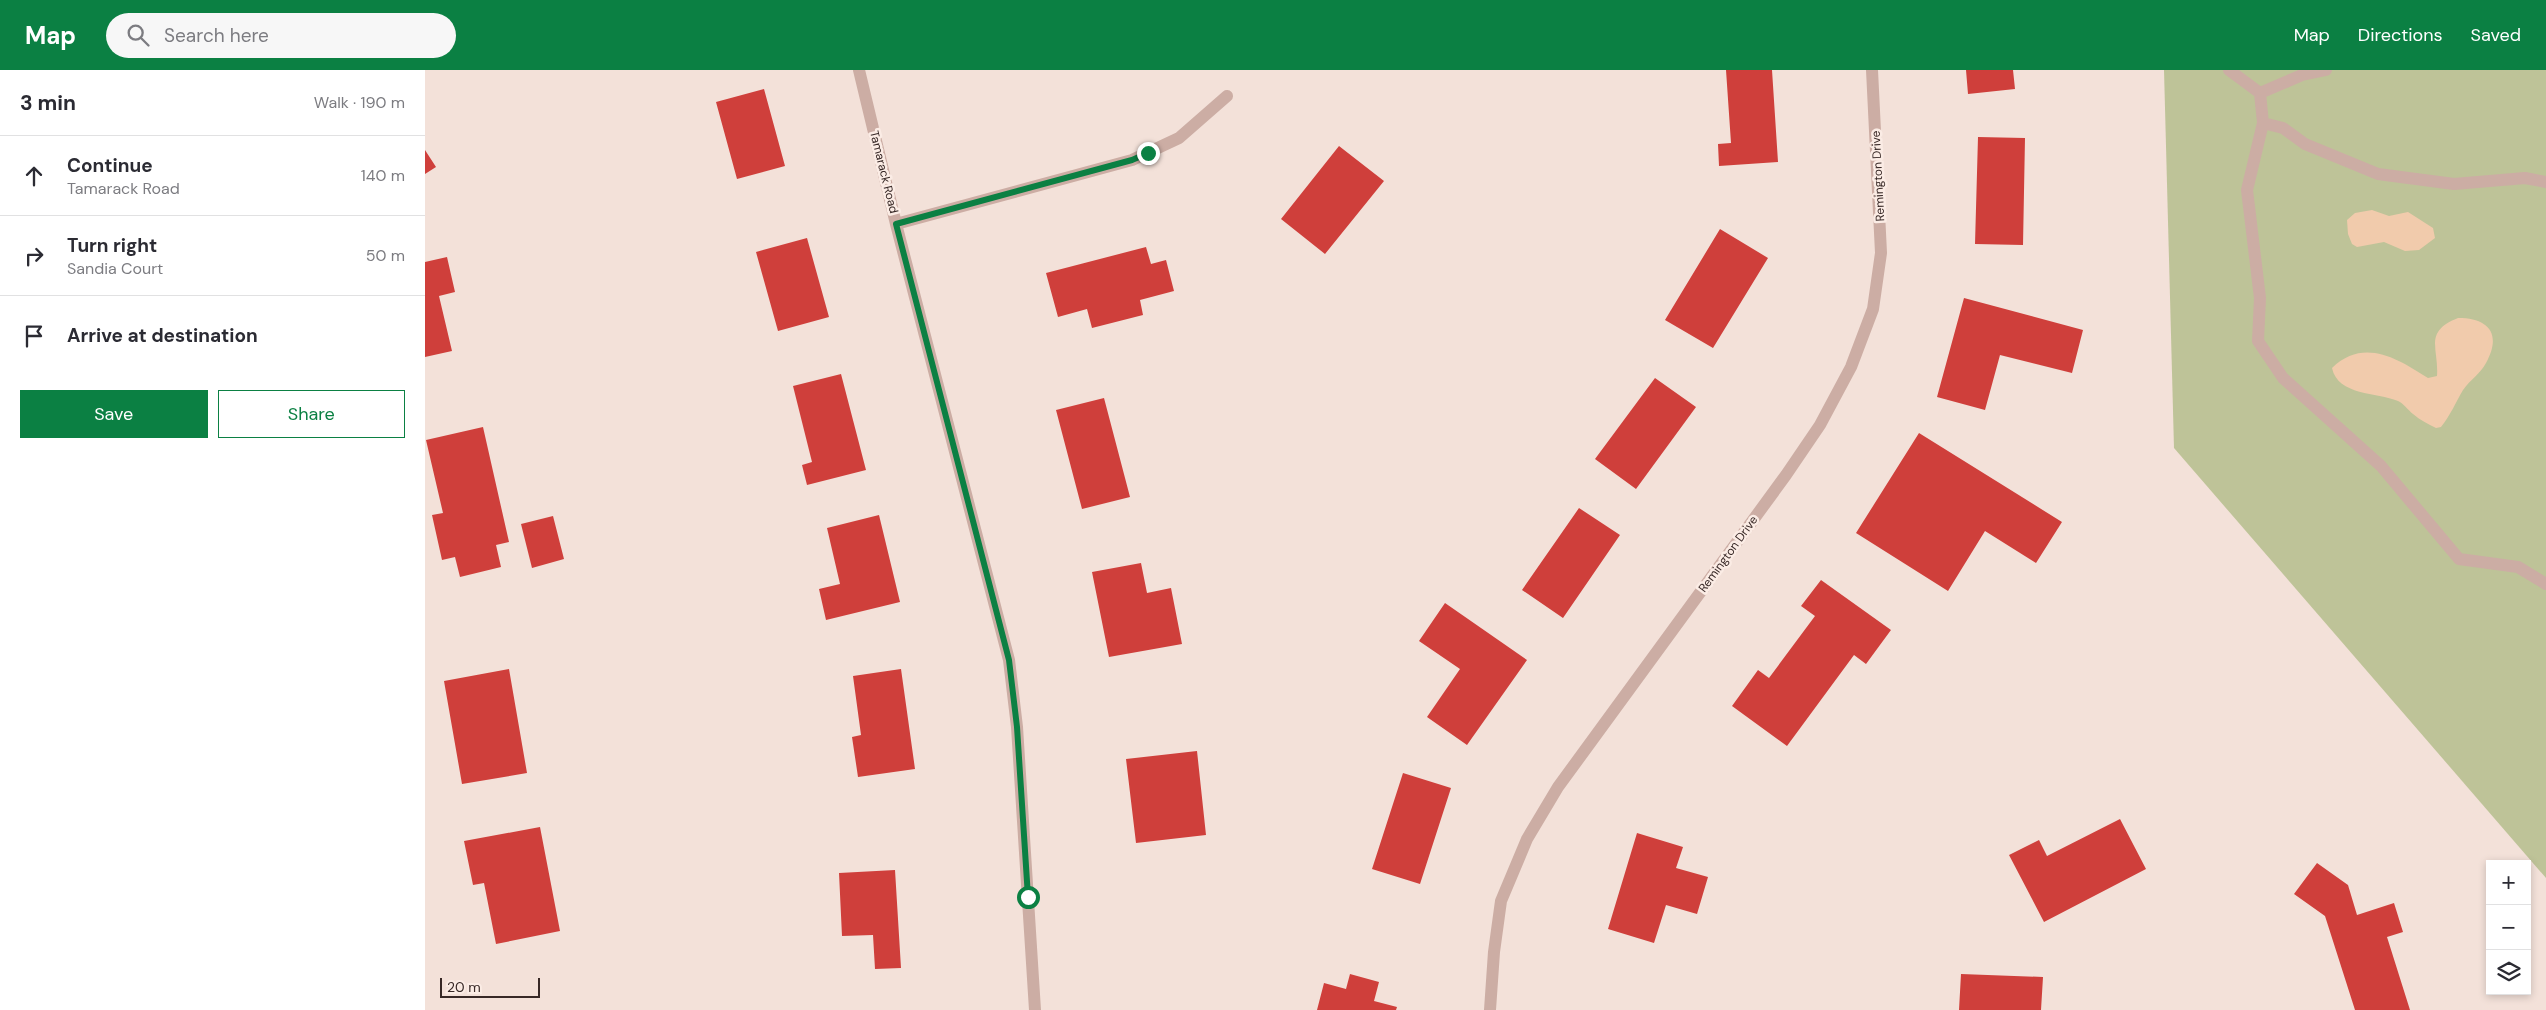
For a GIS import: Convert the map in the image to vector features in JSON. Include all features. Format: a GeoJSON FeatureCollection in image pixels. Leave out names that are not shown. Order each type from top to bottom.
{"type":"FeatureCollection","features":[{"type":"Feature","properties":{"kind":"street","name":"Tamarack Road"},"geometry":{"type":"LineString","coordinates":[[859,70],[896,224],[1009,660],[1017,727],[1035,1010]]}},
{"type":"Feature","properties":{"kind":"street","name":"Remington Drive"},"geometry":{"type":"LineString","coordinates":[[1490,1010],[1494,952],[1501,901],[1527,839],[1558,787],[1786,475],[1820,425],[1851,367],[1873,310],[1881,253],[1872,70]]}},
{"type":"Feature","properties":{"kind":"street"},"geometry":{"type":"LineString","coordinates":[[2229,70],[2261,93]]}},
{"type":"Feature","properties":{"kind":"street"},"geometry":{"type":"LineString","coordinates":[[2261,93],[2303,75],[2326,70]]}},
{"type":"Feature","properties":{"kind":"street"},"geometry":{"type":"LineString","coordinates":[[2261,93],[2263,123],[2247,190],[2260,298],[2258,341],[2283,378],[2381,466],[2459,560],[2518,567],[2546,584]]}},
{"type":"Feature","properties":{"kind":"street"},"geometry":{"type":"LineString","coordinates":[[896,224],[1132,160],[1179,138],[1227,96]]}},
{"type":"Feature","properties":{"kind":"street"},"geometry":{"type":"LineString","coordinates":[[2263,123],[2283,128],[2305,144],[2378,174],[2454,184],[2525,178],[2546,182]]}},
{"type":"Feature","properties":{"kind":"green space"},"geometry":{"type":"Polygon","coordinates":[[[2164,70],[2546,70],[2546,878],[2531,860],[2174,448],[2164,70]]]}},
{"type":"Feature","properties":{"kind":"sand"},"geometry":{"type":"Polygon","coordinates":[[[2372,210],[2389,216],[2408,212],[2433,228],[2435,238],[2419,250],[2405,251],[2384,242],[2357,247],[2352,244],[2348,234],[2347,220],[2355,213],[2372,210]]]}},
{"type":"Feature","properties":{"kind":"sand"},"geometry":{"type":"Polygon","coordinates":[[[2458,318],[2478,321],[2485,325],[2490,330],[2493,344],[2484,367],[2463,390],[2441,427],[2436,428],[2421,420],[2398,401],[2359,392],[2342,384],[2332,368],[2344,359],[2356,354],[2369,353],[2393,358],[2428,378],[2437,376],[2435,342],[2437,335],[2440,329],[2447,323],[2458,318]]]}},
{"type":"Feature","properties":{"kind":"building"},"geometry":{"type":"Polygon","coordinates":[[[1726,70],[1772,70],[1778,162],[1719,166],[1718,144],[1731,143],[1726,70]]]}},
{"type":"Feature","properties":{"kind":"building"},"geometry":{"type":"Polygon","coordinates":[[[1966,70],[2013,70],[2015,89],[1968,94],[1966,70]]]}},
{"type":"Feature","properties":{"kind":"building"},"geometry":{"type":"Polygon","coordinates":[[[764,89],[785,166],[737,179],[716,102],[764,89]]]}},
{"type":"Feature","properties":{"kind":"building"},"geometry":{"type":"Polygon","coordinates":[[[1978,137],[2025,138],[2023,245],[1975,244],[1978,137]]]}},
{"type":"Feature","properties":{"kind":"building"},"geometry":{"type":"Polygon","coordinates":[[[1339,146],[1384,181],[1325,254],[1281,219],[1339,146]]]}},
{"type":"Feature","properties":{"kind":"building"},"geometry":{"type":"Polygon","coordinates":[[[425,150],[436,167],[425,174],[425,150]]]}},
{"type":"Feature","properties":{"kind":"building"},"geometry":{"type":"Polygon","coordinates":[[[1720,229],[1768,258],[1713,348],[1665,320],[1720,229]]]}},
{"type":"Feature","properties":{"kind":"building"},"geometry":{"type":"Polygon","coordinates":[[[807,238],[829,317],[778,331],[756,252],[807,238]]]}},
{"type":"Feature","properties":{"kind":"building"},"geometry":{"type":"Polygon","coordinates":[[[1146,247],[1151,264],[1166,260],[1174,291],[1140,300],[1143,315],[1092,328],[1087,309],[1058,317],[1046,273],[1146,247]]]}},
{"type":"Feature","properties":{"kind":"building"},"geometry":{"type":"Polygon","coordinates":[[[447,257],[455,292],[439,296],[452,351],[425,357],[425,262],[447,257]]]}},
{"type":"Feature","properties":{"kind":"building"},"geometry":{"type":"Polygon","coordinates":[[[1964,298],[2083,330],[2072,373],[2000,355],[1985,410],[1937,397],[1964,298]]]}},
{"type":"Feature","properties":{"kind":"building"},"geometry":{"type":"Polygon","coordinates":[[[841,374],[866,470],[807,485],[802,465],[812,462],[793,386],[841,374]]]}},
{"type":"Feature","properties":{"kind":"building"},"geometry":{"type":"Polygon","coordinates":[[[1655,378],[1696,407],[1636,489],[1595,459],[1655,378]]]}},
{"type":"Feature","properties":{"kind":"building"},"geometry":{"type":"Polygon","coordinates":[[[1104,398],[1130,497],[1082,509],[1056,410],[1104,398]]]}},
{"type":"Feature","properties":{"kind":"building"},"geometry":{"type":"Polygon","coordinates":[[[483,427],[509,542],[496,545],[501,567],[460,577],[455,557],[442,560],[432,515],[443,513],[426,440],[483,427]]]}},
{"type":"Feature","properties":{"kind":"building"},"geometry":{"type":"Polygon","coordinates":[[[1919,433],[2062,522],[2036,563],[1985,531],[1948,591],[1856,533],[1919,433]]]}},
{"type":"Feature","properties":{"kind":"building"},"geometry":{"type":"Polygon","coordinates":[[[1579,508],[1620,535],[1563,618],[1522,590],[1579,508]]]}},
{"type":"Feature","properties":{"kind":"building"},"geometry":{"type":"Polygon","coordinates":[[[879,515],[900,602],[826,620],[819,589],[840,584],[827,528],[879,515]]]}},
{"type":"Feature","properties":{"kind":"building"},"geometry":{"type":"Polygon","coordinates":[[[553,516],[564,559],[532,568],[521,524],[553,516]]]}},
{"type":"Feature","properties":{"kind":"building"},"geometry":{"type":"Polygon","coordinates":[[[1141,563],[1147,593],[1171,588],[1182,644],[1109,657],[1092,572],[1141,563]]]}},
{"type":"Feature","properties":{"kind":"building"},"geometry":{"type":"Polygon","coordinates":[[[1821,580],[1891,630],[1866,664],[1854,655],[1787,746],[1732,706],[1758,670],[1769,678],[1815,616],[1801,606],[1821,580]]]}},
{"type":"Feature","properties":{"kind":"building"},"geometry":{"type":"Polygon","coordinates":[[[1445,603],[1527,660],[1467,745],[1427,717],[1460,669],[1419,641],[1445,603]]]}},
{"type":"Feature","properties":{"kind":"building"},"geometry":{"type":"Polygon","coordinates":[[[509,669],[527,773],[462,784],[444,681],[509,669]]]}},
{"type":"Feature","properties":{"kind":"building"},"geometry":{"type":"Polygon","coordinates":[[[901,669],[915,769],[858,777],[852,737],[861,735],[853,676],[901,669]]]}},
{"type":"Feature","properties":{"kind":"building"},"geometry":{"type":"Polygon","coordinates":[[[1197,751],[1206,835],[1136,843],[1126,759],[1197,751]]]}},
{"type":"Feature","properties":{"kind":"building"},"geometry":{"type":"Polygon","coordinates":[[[1403,773],[1451,788],[1420,884],[1372,869],[1403,773]]]}},
{"type":"Feature","properties":{"kind":"building"},"geometry":{"type":"Polygon","coordinates":[[[2120,819],[2146,869],[2044,922],[2009,855],[2039,840],[2047,856],[2120,819]]]}},
{"type":"Feature","properties":{"kind":"building"},"geometry":{"type":"Polygon","coordinates":[[[540,827],[560,931],[496,944],[484,883],[473,885],[464,841],[540,827]]]}},
{"type":"Feature","properties":{"kind":"building"},"geometry":{"type":"Polygon","coordinates":[[[1637,833],[1683,847],[1676,868],[1708,877],[1697,914],[1666,905],[1654,943],[1608,929],[1637,833]]]}},
{"type":"Feature","properties":{"kind":"building"},"geometry":{"type":"Polygon","coordinates":[[[2317,863],[2348,885],[2357,915],[2394,903],[2403,932],[2387,937],[2410,1010],[2355,1010],[2325,916],[2294,894],[2317,863]]]}},
{"type":"Feature","properties":{"kind":"building"},"geometry":{"type":"Polygon","coordinates":[[[895,870],[901,968],[875,969],[873,935],[842,936],[839,873],[895,870]]]}},
{"type":"Feature","properties":{"kind":"building"},"geometry":{"type":"Polygon","coordinates":[[[1350,974],[1379,982],[1374,1001],[1397,1007],[1396,1010],[1317,1010],[1324,983],[1346,989],[1350,974]]]}},
{"type":"Feature","properties":{"kind":"building"},"geometry":{"type":"Polygon","coordinates":[[[1961,974],[2043,977],[2041,1010],[1959,1010],[1961,974]]]}},
{"type":"Feature","properties":{"kind":"route"},"geometry":{"type":"LineString","coordinates":[[1028,897],[1017,727],[1009,660],[896,224],[1132,160],[1148,153]]}}]}
